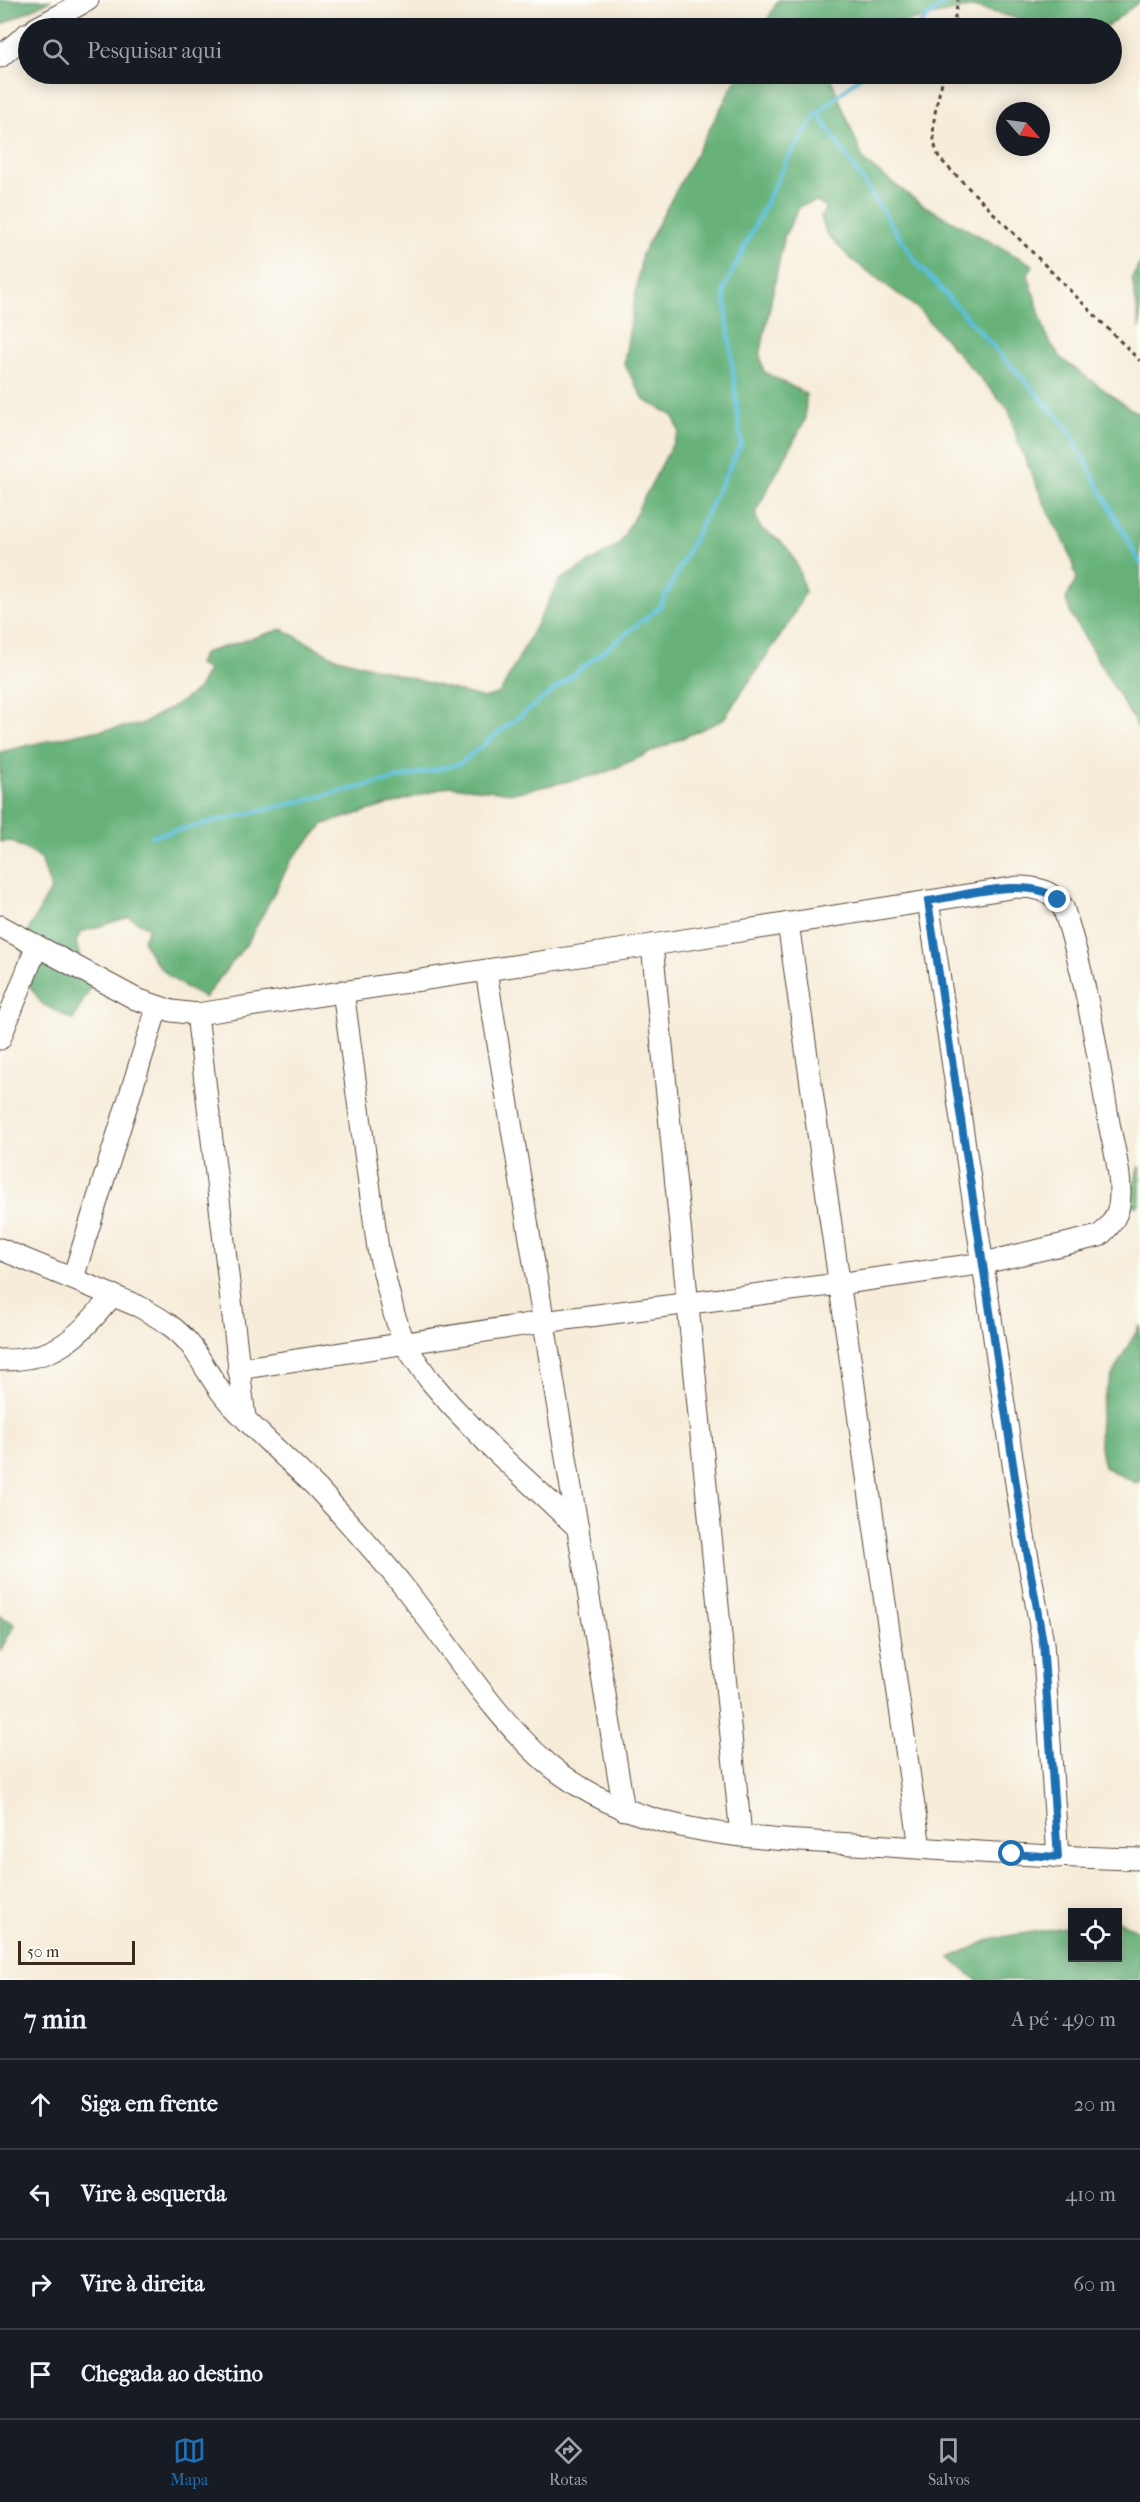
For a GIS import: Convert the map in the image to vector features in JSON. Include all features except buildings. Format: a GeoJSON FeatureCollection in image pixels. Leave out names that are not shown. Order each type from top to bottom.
{"type":"FeatureCollection","features":[{"type":"Feature","properties":{"kind":"street"},"geometry":{"type":"LineString","coordinates":[[55,18],[88,0]]}},
{"type":"Feature","properties":{"kind":"street"},"geometry":{"type":"LineString","coordinates":[[0,57],[18,42]]}},
{"type":"Feature","properties":{"kind":"street"},"geometry":{"type":"LineString","coordinates":[[0,926],[156,1008],[197,1014],[1028,887],[1046,891],[1058,900],[1067,919],[1080,970],[1119,1181],[1117,1213],[1112,1224],[1099,1236],[984,1263],[543,1322],[238,1369]]}},
{"type":"Feature","properties":{"kind":"street"},"geometry":{"type":"LineString","coordinates":[[928,901],[1023,1530],[1043,1642],[1058,1857]]}},
{"type":"Feature","properties":{"kind":"street"},"geometry":{"type":"LineString","coordinates":[[788,923],[920,1848]]}},
{"type":"Feature","properties":{"kind":"street"},"geometry":{"type":"LineString","coordinates":[[652,945],[741,1836]]}},
{"type":"Feature","properties":{"kind":"street"},"geometry":{"type":"LineString","coordinates":[[0,1039],[37,946]]}},
{"type":"Feature","properties":{"kind":"street"},"geometry":{"type":"LineString","coordinates":[[486,971],[624,1810]]}},
{"type":"Feature","properties":{"kind":"street"},"geometry":{"type":"LineString","coordinates":[[343,991],[378,1249],[394,1314],[405,1345],[450,1404],[494,1450],[578,1528]]}},
{"type":"Feature","properties":{"kind":"street"},"geometry":{"type":"LineString","coordinates":[[73,1278],[156,1008]]}},
{"type":"Feature","properties":{"kind":"street"},"geometry":{"type":"LineString","coordinates":[[197,1014],[245,1418]]}},
{"type":"Feature","properties":{"kind":"street"},"geometry":{"type":"LineString","coordinates":[[0,1249],[113,1295],[158,1317],[181,1334],[219,1390],[348,1521],[404,1586],[464,1667],[525,1742],[567,1779],[602,1801],[679,1826],[741,1836],[1058,1857],[1140,1859]]}},
{"type":"Feature","properties":{"kind":"street"},"geometry":{"type":"LineString","coordinates":[[0,1360],[37,1357],[62,1347],[84,1329],[113,1295]]}},
{"type":"Feature","properties":{"kind":"path"},"geometry":{"type":"LineString","coordinates":[[955,18],[958,0]]}},
{"type":"Feature","properties":{"kind":"path"},"geometry":{"type":"LineString","coordinates":[[942,84],[933,134],[935,149],[940,159],[1140,361]]}},
{"type":"Feature","properties":{"kind":"green space"},"geometry":{"type":"Polygon","coordinates":[[[0,0],[51,0],[0,25],[0,0]]]}},
{"type":"Feature","properties":{"kind":"green space"},"geometry":{"type":"Polygon","coordinates":[[[778,0],[1140,0],[1118,18],[1016,18],[973,7],[923,18],[768,18],[778,0]]]}},
{"type":"Feature","properties":{"kind":"green space"},"geometry":{"type":"Polygon","coordinates":[[[734,84],[833,84],[864,161],[921,204],[1033,265],[1028,275],[1047,338],[1062,359],[1140,414],[1140,731],[1071,615],[1066,599],[1077,578],[1067,547],[1047,510],[1018,442],[1009,410],[917,308],[851,259],[826,233],[821,217],[826,207],[816,201],[800,206],[784,237],[760,356],[764,372],[806,394],[805,420],[755,513],[760,528],[780,541],[791,554],[805,592],[789,623],[723,720],[602,774],[513,793],[450,786],[324,824],[292,859],[248,942],[204,998],[176,981],[160,967],[147,950],[143,939],[149,928],[129,917],[81,932],[76,942],[80,958],[95,979],[73,1020],[42,1004],[27,982],[22,967],[23,940],[51,889],[41,858],[11,841],[0,842],[0,752],[81,733],[139,725],[176,705],[197,690],[208,670],[198,664],[204,653],[282,629],[334,657],[484,698],[500,693],[560,580],[619,545],[679,432],[674,416],[644,400],[624,363],[642,254],[734,84]]]}},
{"type":"Feature","properties":{"kind":"green space"},"geometry":{"type":"Polygon","coordinates":[[[1140,263],[1140,329],[1132,278],[1140,263]]]}},
{"type":"Feature","properties":{"kind":"green space"},"geometry":{"type":"Polygon","coordinates":[[[1140,1166],[1140,1202],[1137,1207],[1127,1201],[1140,1166]]]}},
{"type":"Feature","properties":{"kind":"green space"},"geometry":{"type":"Polygon","coordinates":[[[1140,1325],[1140,1481],[1135,1483],[1104,1467],[1100,1448],[1100,1427],[1107,1388],[1140,1325]]]}},
{"type":"Feature","properties":{"kind":"green space"},"geometry":{"type":"Polygon","coordinates":[[[0,1616],[15,1624],[0,1651],[0,1616]]]}},
{"type":"Feature","properties":{"kind":"green space"},"geometry":{"type":"Polygon","coordinates":[[[1122,1922],[1140,1932],[1140,1980],[976,1980],[950,1958],[994,1938],[1068,1927],[1068,1962],[1122,1962],[1122,1922]]]}},
{"type":"Feature","properties":{"kind":"waterway"},"geometry":{"type":"LineString","coordinates":[[927,18],[948,0]]}},
{"type":"Feature","properties":{"kind":"waterway"},"geometry":{"type":"LineString","coordinates":[[153,836],[459,764],[660,607],[741,444],[724,289],[788,158],[818,113],[851,84]]}},
{"type":"Feature","properties":{"kind":"waterway"},"geometry":{"type":"LineString","coordinates":[[818,113],[916,262],[1067,427],[1140,563]]}},
{"type":"Feature","properties":{"kind":"route"},"geometry":{"type":"LineString","coordinates":[[1012,1854],[1058,1857],[1043,1642],[1023,1530],[928,901],[1017,887],[1046,891],[1058,900]]}}]}
